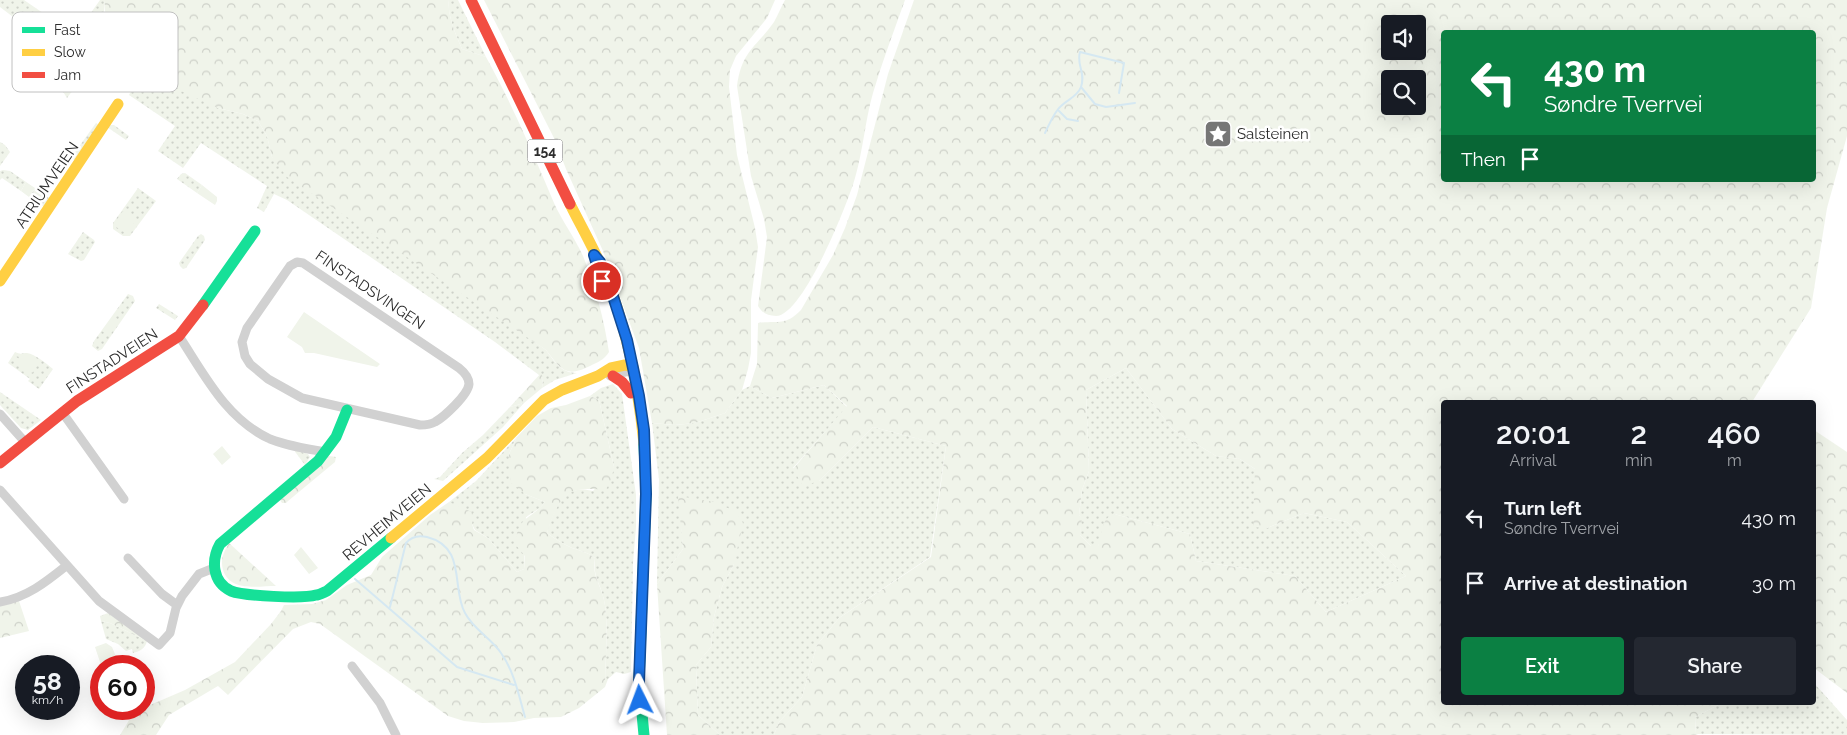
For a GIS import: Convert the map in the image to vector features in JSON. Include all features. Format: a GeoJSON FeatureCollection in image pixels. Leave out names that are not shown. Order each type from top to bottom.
{"type":"FeatureCollection","features":[{"type":"Feature","properties":{"kind":"street","name":"154"},"geometry":{"type":"LineString","coordinates":[[471,0],[594,255],[600,262],[611,290],[627,340],[628,368],[645,515]]}},
{"type":"Feature","properties":{"kind":"street","name":"ATRIUMVEIEN"},"geometry":{"type":"LineString","coordinates":[[0,281],[118,104]]}},
{"type":"Feature","properties":{"kind":"street","name":"FINSTADVEIEN"},"geometry":{"type":"LineString","coordinates":[[0,463],[77,400],[179,336],[208,299],[255,231]]}},
{"type":"Feature","properties":{"kind":"street","name":"FINSTADSVINGEN"},"geometry":{"type":"LineString","coordinates":[[296,262],[303,263],[455,365],[465,374],[468,380],[468,386],[462,397],[440,418],[429,424],[415,424],[347,410],[291,394],[255,370],[244,356],[242,342],[247,328],[290,266],[296,262]]}},
{"type":"Feature","properties":{"kind":"street","name":"FINSTADVEIEN"},"geometry":{"type":"LineString","coordinates":[[179,336],[222,400],[245,423],[273,440],[326,452]]}},
{"type":"Feature","properties":{"kind":"street","name":"REVHEIMVEIEN"},"geometry":{"type":"LineString","coordinates":[[214,568],[223,585],[238,593],[315,596],[327,591],[487,458],[539,404],[562,390],[598,376],[611,368],[628,368]]}},
{"type":"Feature","properties":{"kind":"street","name":"154"},"geometry":{"type":"LineString","coordinates":[[628,368],[644,430],[646,485],[639,682],[644,735]]}},
{"type":"Feature","properties":{"kind":"street","name":"REVHEIMVEIEN"},"geometry":{"type":"LineString","coordinates":[[598,376],[612,376],[628,368]]}},
{"type":"Feature","properties":{"kind":"street"},"geometry":{"type":"LineString","coordinates":[[612,376],[622,382],[631,394]]}},
{"type":"Feature","properties":{"kind":"street"},"geometry":{"type":"LineString","coordinates":[[0,490],[66,566],[103,605],[160,645],[170,633],[177,605],[199,574],[214,568],[214,558],[222,542],[326,452],[339,431],[347,410]]}},
{"type":"Feature","properties":{"kind":"street","name":"FINSTADVEIEN"},"geometry":{"type":"LineString","coordinates":[[62,412],[124,499]]}},
{"type":"Feature","properties":{"kind":"street"},"geometry":{"type":"LineString","coordinates":[[0,414],[25,442]]}},
{"type":"Feature","properties":{"kind":"street"},"geometry":{"type":"LineString","coordinates":[[128,558],[158,591],[177,605]]}},
{"type":"Feature","properties":{"kind":"street"},"geometry":{"type":"LineString","coordinates":[[0,602],[31,591],[66,566]]}},
{"type":"Feature","properties":{"kind":"street"},"geometry":{"type":"LineString","coordinates":[[352,666],[380,703],[396,735]]}},
{"type":"Feature","properties":{"kind":"green space"},"geometry":{"type":"Polygon","coordinates":[[[0,0],[24,0],[41,12],[12,12],[12,16],[0,7],[0,0]]]}},
{"type":"Feature","properties":{"kind":"green space"},"geometry":{"type":"Polygon","coordinates":[[[100,0],[105,0],[104,12],[91,12],[100,0]]]}},
{"type":"Feature","properties":{"kind":"green space"},"geometry":{"type":"Polygon","coordinates":[[[105,0],[449,0],[451,18],[462,49],[486,57],[530,147],[557,210],[583,256],[599,304],[609,352],[601,361],[582,370],[569,371],[560,367],[546,350],[287,177],[272,157],[267,136],[258,121],[243,114],[218,108],[178,89],[178,12],[105,12],[105,0]]]}},
{"type":"Feature","properties":{"kind":"green space"},"geometry":{"type":"Polygon","coordinates":[[[449,0],[458,0],[486,57],[462,49],[451,18],[449,0]]]}},
{"type":"Feature","properties":{"kind":"green space"},"geometry":{"type":"Polygon","coordinates":[[[484,0],[775,0],[767,18],[736,56],[730,70],[729,87],[737,155],[758,247],[751,300],[751,353],[748,369],[742,390],[725,413],[695,423],[675,425],[652,423],[639,348],[603,251],[554,138],[484,0]]]}},
{"type":"Feature","properties":{"kind":"green space"},"geometry":{"type":"Polygon","coordinates":[[[785,0],[905,0],[873,93],[858,168],[844,210],[823,256],[799,298],[787,311],[776,316],[766,314],[758,306],[767,237],[764,219],[751,176],[737,86],[742,64],[774,22],[785,0]]]}},
{"type":"Feature","properties":{"kind":"green space"},"geometry":{"type":"Polygon","coordinates":[[[914,0],[1847,0],[1847,136],[1827,208],[1811,308],[1753,400],[1441,400],[1441,705],[1718,705],[1695,717],[1696,734],[1698,735],[774,735],[779,722],[802,697],[817,645],[839,618],[931,557],[946,446],[873,427],[819,481],[803,486],[793,469],[847,406],[824,385],[772,398],[750,386],[757,364],[758,323],[785,321],[801,310],[833,255],[857,195],[888,74],[914,0]],[[1126,368],[1086,390],[1089,471],[1082,490],[1079,515],[1082,518],[1080,535],[1091,546],[1098,546],[1104,523],[1114,514],[1190,534],[1196,561],[1295,576],[1326,612],[1406,576],[1347,522],[1304,513],[1267,528],[1253,527],[1255,469],[1240,459],[1216,456],[1172,429],[1126,368]]]}},
{"type":"Feature","properties":{"kind":"green space"},"geometry":{"type":"Polygon","coordinates":[[[178,80],[218,108],[243,114],[258,121],[267,136],[272,157],[546,350],[563,369],[571,373],[577,373],[555,380],[542,388],[543,378],[495,342],[287,200],[274,194],[264,212],[257,208],[267,186],[201,143],[183,168],[158,151],[175,126],[129,95],[130,92],[178,92],[178,80]]]}},
{"type":"Feature","properties":{"kind":"green space"},"geometry":{"type":"Polygon","coordinates":[[[63,92],[71,92],[67,98],[63,92]]]}},
{"type":"Feature","properties":{"kind":"green space"},"geometry":{"type":"Polygon","coordinates":[[[96,123],[101,126],[76,161],[73,159],[73,155],[96,123]]]}},
{"type":"Feature","properties":{"kind":"green space"},"geometry":{"type":"Polygon","coordinates":[[[114,125],[129,136],[126,140],[107,127],[114,125]]]}},
{"type":"Feature","properties":{"kind":"green space"},"geometry":{"type":"Polygon","coordinates":[[[0,142],[10,152],[0,166],[0,142]]]}},
{"type":"Feature","properties":{"kind":"green space"},"geometry":{"type":"Polygon","coordinates":[[[0,171],[10,171],[26,182],[21,191],[2,178],[0,180],[0,171]]]}},
{"type":"Feature","properties":{"kind":"green space"},"geometry":{"type":"Polygon","coordinates":[[[185,173],[202,185],[197,193],[177,179],[181,174],[185,173]]]}},
{"type":"Feature","properties":{"kind":"green space"},"geometry":{"type":"Polygon","coordinates":[[[26,182],[35,188],[29,197],[21,191],[26,182]]]}},
{"type":"Feature","properties":{"kind":"green space"},"geometry":{"type":"Polygon","coordinates":[[[202,185],[217,197],[215,205],[197,193],[202,185]]]}},
{"type":"Feature","properties":{"kind":"green space"},"geometry":{"type":"Polygon","coordinates":[[[35,188],[49,198],[46,208],[29,197],[35,188]]]}},
{"type":"Feature","properties":{"kind":"green space"},"geometry":{"type":"Polygon","coordinates":[[[138,188],[156,201],[130,236],[123,236],[113,229],[113,223],[138,188]]]}},
{"type":"Feature","properties":{"kind":"green space"},"geometry":{"type":"Polygon","coordinates":[[[123,211],[136,220],[127,234],[113,225],[123,211]]]}},
{"type":"Feature","properties":{"kind":"green space"},"geometry":{"type":"Polygon","coordinates":[[[83,232],[95,242],[84,260],[81,261],[68,254],[83,232]]]}},
{"type":"Feature","properties":{"kind":"green space"},"geometry":{"type":"Polygon","coordinates":[[[201,234],[205,240],[186,268],[183,269],[179,263],[201,234]]]}},
{"type":"Feature","properties":{"kind":"green space"},"geometry":{"type":"Polygon","coordinates":[[[128,294],[133,296],[135,301],[102,349],[98,351],[92,346],[94,341],[128,294]]]}},
{"type":"Feature","properties":{"kind":"green space"},"geometry":{"type":"Polygon","coordinates":[[[159,304],[178,316],[175,320],[156,308],[159,304]]]}},
{"type":"Feature","properties":{"kind":"green space"},"geometry":{"type":"Polygon","coordinates":[[[304,312],[380,364],[377,367],[314,353],[305,353],[302,347],[287,337],[304,312]]]}},
{"type":"Feature","properties":{"kind":"green space"},"geometry":{"type":"Polygon","coordinates":[[[113,316],[120,321],[109,336],[102,331],[113,316]]]}},
{"type":"Feature","properties":{"kind":"green space"},"geometry":{"type":"Polygon","coordinates":[[[15,352],[34,355],[53,369],[39,389],[28,381],[30,379],[8,363],[15,352]]]}},
{"type":"Feature","properties":{"kind":"green space"},"geometry":{"type":"Polygon","coordinates":[[[15,356],[22,361],[26,356],[32,356],[40,362],[32,373],[12,359],[15,356]]]}},
{"type":"Feature","properties":{"kind":"green space"},"geometry":{"type":"Polygon","coordinates":[[[1126,368],[1172,429],[1216,456],[1240,459],[1255,469],[1267,528],[1304,513],[1347,522],[1406,576],[1326,612],[1295,576],[1196,561],[1190,534],[1114,514],[1098,546],[1091,546],[1080,535],[1081,518],[1079,515],[1082,490],[1089,471],[1086,390],[1126,368]]]}},
{"type":"Feature","properties":{"kind":"green space"},"geometry":{"type":"Polygon","coordinates":[[[541,373],[543,378],[542,388],[524,403],[510,407],[541,373]]]}},
{"type":"Feature","properties":{"kind":"green space"},"geometry":{"type":"Polygon","coordinates":[[[613,384],[622,394],[636,495],[636,527],[633,563],[631,672],[624,674],[616,672],[608,679],[605,687],[607,631],[602,594],[596,576],[595,558],[565,545],[547,533],[557,507],[565,496],[577,490],[593,491],[614,467],[599,400],[590,396],[601,388],[613,384]]]}},
{"type":"Feature","properties":{"kind":"green space"},"geometry":{"type":"Polygon","coordinates":[[[824,385],[847,407],[793,468],[819,481],[873,427],[946,446],[930,557],[839,618],[817,645],[802,697],[779,722],[774,735],[720,735],[698,715],[696,665],[711,647],[714,617],[722,587],[734,564],[679,496],[683,549],[657,584],[659,479],[652,423],[675,425],[695,423],[725,413],[742,390],[750,386],[772,398],[824,385]]]}},
{"type":"Feature","properties":{"kind":"green space"},"geometry":{"type":"Polygon","coordinates":[[[0,392],[41,420],[28,430],[21,428],[0,405],[0,392]]]}},
{"type":"Feature","properties":{"kind":"green space"},"geometry":{"type":"Polygon","coordinates":[[[590,396],[599,400],[614,467],[611,481],[606,489],[578,490],[566,496],[557,507],[547,533],[565,545],[595,558],[595,575],[604,600],[607,631],[605,687],[579,708],[561,717],[534,718],[514,722],[483,723],[464,721],[448,716],[320,624],[311,622],[293,629],[228,695],[218,686],[169,715],[156,735],[120,735],[129,720],[155,720],[155,703],[185,690],[235,662],[271,624],[284,605],[312,604],[326,600],[347,585],[371,575],[382,557],[430,515],[449,502],[474,513],[472,524],[474,530],[488,538],[517,572],[524,569],[525,556],[515,544],[519,527],[545,502],[525,494],[511,483],[509,454],[517,437],[537,416],[551,408],[566,405],[590,396]]]}},
{"type":"Feature","properties":{"kind":"green space"},"geometry":{"type":"Polygon","coordinates":[[[524,403],[503,427],[443,481],[434,479],[440,477],[510,407],[524,403]]]}},
{"type":"Feature","properties":{"kind":"green space"},"geometry":{"type":"Polygon","coordinates":[[[1816,431],[1847,452],[1847,693],[1816,670],[1816,431]]]}},
{"type":"Feature","properties":{"kind":"green space"},"geometry":{"type":"Polygon","coordinates":[[[517,437],[509,454],[525,494],[545,502],[540,508],[526,517],[524,569],[517,572],[488,538],[475,530],[472,524],[449,502],[476,481],[517,437]]]}},
{"type":"Feature","properties":{"kind":"green space"},"geometry":{"type":"Polygon","coordinates":[[[222,446],[231,457],[222,465],[213,454],[222,446]]]}},
{"type":"Feature","properties":{"kind":"green space"},"geometry":{"type":"Polygon","coordinates":[[[293,449],[308,454],[310,457],[305,465],[293,449]]]}},
{"type":"Feature","properties":{"kind":"green space"},"geometry":{"type":"Polygon","coordinates":[[[329,456],[336,457],[335,462],[286,503],[282,503],[280,500],[329,456]]]}},
{"type":"Feature","properties":{"kind":"green space"},"geometry":{"type":"Polygon","coordinates":[[[678,496],[715,502],[736,512],[743,523],[734,564],[722,587],[714,617],[711,647],[696,665],[698,715],[720,735],[667,735],[657,584],[683,549],[678,496]]]}},
{"type":"Feature","properties":{"kind":"green space"},"geometry":{"type":"Polygon","coordinates":[[[229,543],[276,586],[253,587],[238,585],[232,582],[227,577],[222,566],[223,556],[229,543]]]}},
{"type":"Feature","properties":{"kind":"green space"},"geometry":{"type":"Polygon","coordinates":[[[301,547],[318,568],[309,574],[294,555],[301,547]]]}},
{"type":"Feature","properties":{"kind":"green space"},"geometry":{"type":"Polygon","coordinates":[[[19,601],[29,631],[0,638],[0,604],[19,601]]]}},
{"type":"Feature","properties":{"kind":"green space"},"geometry":{"type":"Polygon","coordinates":[[[108,613],[147,641],[110,623],[101,621],[100,616],[108,613]]]}},
{"type":"Feature","properties":{"kind":"green space"},"geometry":{"type":"Polygon","coordinates":[[[101,621],[110,623],[147,641],[144,648],[133,653],[132,649],[126,651],[118,644],[106,639],[101,621]]]}},
{"type":"Feature","properties":{"kind":"green space"},"geometry":{"type":"Polygon","coordinates":[[[106,643],[112,647],[115,655],[98,655],[95,647],[106,643]]]}},
{"type":"Feature","properties":{"kind":"green space"},"geometry":{"type":"Polygon","coordinates":[[[1816,685],[1847,720],[1847,735],[1696,734],[1695,717],[1718,705],[1816,705],[1816,685]]]}},
{"type":"Feature","properties":{"kind":"waterway"},"geometry":{"type":"LineString","coordinates":[[1045,133],[1058,109],[1075,96],[1081,87],[1080,52],[1124,63],[1119,93]]}},
{"type":"Feature","properties":{"kind":"waterway"},"geometry":{"type":"LineString","coordinates":[[1081,87],[1095,104],[1106,107],[1135,103]]}},
{"type":"Feature","properties":{"kind":"waterway"},"geometry":{"type":"LineString","coordinates":[[1059,111],[1067,119],[1078,121]]}},
{"type":"Feature","properties":{"kind":"waterway"},"geometry":{"type":"LineString","coordinates":[[390,607],[406,543],[415,537],[421,536],[440,542],[453,559],[461,603],[465,613],[506,660],[516,684],[525,717]]}},
{"type":"Feature","properties":{"kind":"waterway"},"geometry":{"type":"LineString","coordinates":[[355,579],[457,667],[514,685]]}},
{"type":"Feature","properties":{"kind":"traffic: fast"},"geometry":{"type":"LineString","coordinates":[[203,305],[255,231]]}},
{"type":"Feature","properties":{"kind":"traffic: fast"},"geometry":{"type":"LineString","coordinates":[[347,410],[336,437],[318,461],[220,544],[215,557],[217,576],[225,587],[238,593],[287,597],[317,595],[327,591],[391,538]]}},
{"type":"Feature","properties":{"kind":"traffic: fast"},"geometry":{"type":"LineString","coordinates":[[644,444],[646,494],[639,682],[644,735]]}},
{"type":"Feature","properties":{"kind":"traffic: slow"},"geometry":{"type":"LineString","coordinates":[[0,281],[118,104]]}},
{"type":"Feature","properties":{"kind":"traffic: slow"},"geometry":{"type":"LineString","coordinates":[[570,204],[604,272],[619,314],[635,378],[644,444]]}},
{"type":"Feature","properties":{"kind":"traffic: slow"},"geometry":{"type":"LineString","coordinates":[[391,538],[487,458],[544,400],[562,390],[598,376],[611,368],[625,365],[633,367]]}},
{"type":"Feature","properties":{"kind":"traffic: jam"},"geometry":{"type":"LineString","coordinates":[[471,0],[570,204]]}},
{"type":"Feature","properties":{"kind":"traffic: jam"},"geometry":{"type":"LineString","coordinates":[[0,463],[77,401],[179,336],[203,305]]}},
{"type":"Feature","properties":{"kind":"traffic: jam"},"geometry":{"type":"LineString","coordinates":[[613,376],[622,382],[631,393]]}},
{"type":"Feature","properties":{"kind":"place","name":"Salsteinen"},"geometry":{"type":"Point","coordinates":[1218,134]}},
{"type":"Feature","properties":{"kind":"route"},"geometry":{"type":"LineString","coordinates":[[602,281],[594,255],[600,262],[611,290],[627,340],[644,430],[646,494],[639,682],[640,700]]}}]}
